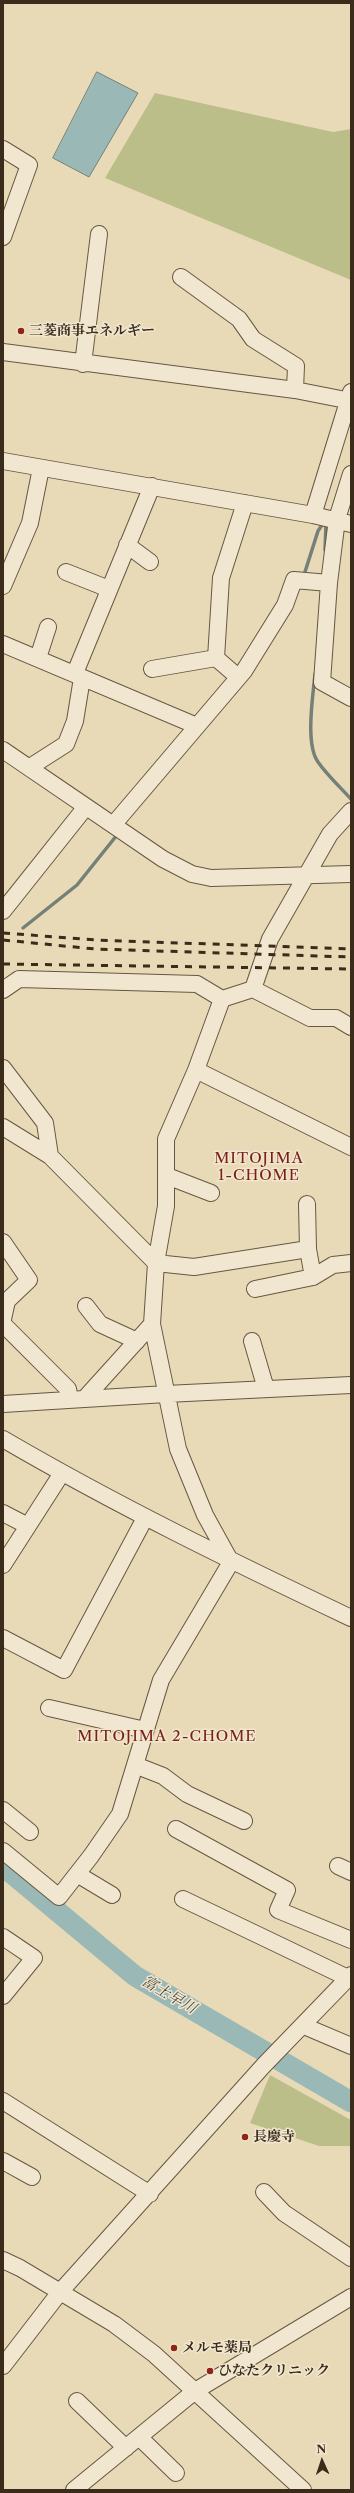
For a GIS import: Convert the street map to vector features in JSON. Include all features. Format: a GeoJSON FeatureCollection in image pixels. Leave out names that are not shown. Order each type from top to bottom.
{"type":"FeatureCollection","features":[{"type":"Feature","properties":{"kind":"street"},"geometry":{"type":"LineString","coordinates":[[3,149],[29,165],[3,237]]}},
{"type":"Feature","properties":{"kind":"street"},"geometry":{"type":"LineString","coordinates":[[83,364],[99,234]]}},
{"type":"Feature","properties":{"kind":"street"},"geometry":{"type":"LineString","coordinates":[[181,277],[239,319],[253,338],[296,366],[295,390]]}},
{"type":"Feature","properties":{"kind":"street"},"geometry":{"type":"LineString","coordinates":[[3,352],[83,364],[350,398],[314,515]]}},
{"type":"Feature","properties":{"kind":"street"},"geometry":{"type":"LineString","coordinates":[[3,462],[152,486],[340,521]]}},
{"type":"Feature","properties":{"kind":"street"},"geometry":{"type":"LineString","coordinates":[[3,586],[30,523],[41,468]]}},
{"type":"Feature","properties":{"kind":"street"},"geometry":{"type":"LineString","coordinates":[[351,474],[340,521],[329,583],[322,682],[351,698]]}},
{"type":"Feature","properties":{"kind":"street"},"geometry":{"type":"LineString","coordinates":[[30,767],[66,744],[75,721],[79,675],[109,589],[152,486]]}},
{"type":"Feature","properties":{"kind":"street"},"geometry":{"type":"LineString","coordinates":[[216,658],[221,578],[245,503]]}},
{"type":"Feature","properties":{"kind":"street"},"geometry":{"type":"LineString","coordinates":[[127,545],[150,562]]}},
{"type":"Feature","properties":{"kind":"street"},"geometry":{"type":"LineString","coordinates":[[66,572],[109,589]]}},
{"type":"Feature","properties":{"kind":"street"},"geometry":{"type":"LineString","coordinates":[[118,828],[196,726],[238,677],[285,605],[294,580],[329,583]]}},
{"type":"Feature","properties":{"kind":"street"},"geometry":{"type":"LineString","coordinates":[[38,658],[48,627]]}},
{"type":"Feature","properties":{"kind":"street"},"geometry":{"type":"LineString","coordinates":[[3,644],[196,726]]}},
{"type":"Feature","properties":{"kind":"street"},"geometry":{"type":"LineString","coordinates":[[152,669],[216,658]]}},
{"type":"Feature","properties":{"kind":"street"},"geometry":{"type":"LineString","coordinates":[[216,658],[238,677]]}},
{"type":"Feature","properties":{"kind":"street"},"geometry":{"type":"LineString","coordinates":[[3,750],[30,767],[85,808],[118,828],[163,859],[192,874],[211,878],[351,874]]}},
{"type":"Feature","properties":{"kind":"street"},"geometry":{"type":"LineString","coordinates":[[3,911],[85,808]]}},
{"type":"Feature","properties":{"kind":"street"},"geometry":{"type":"LineString","coordinates":[[253,989],[270,939],[330,834],[351,811]]}},
{"type":"Feature","properties":{"kind":"street"},"geometry":{"type":"LineString","coordinates":[[3,990],[18,979],[197,984],[222,999],[253,989],[310,1018],[336,1018],[351,1027]]}},
{"type":"Feature","properties":{"kind":"street"},"geometry":{"type":"LineString","coordinates":[[222,999],[196,1070],[166,1138],[166,1206],[156,1263],[152,1324],[178,1449],[205,1515],[231,1562]]}},
{"type":"Feature","properties":{"kind":"street"},"geometry":{"type":"LineString","coordinates":[[3,1068],[45,1123],[50,1156]]}},
{"type":"Feature","properties":{"kind":"street"},"geometry":{"type":"LineString","coordinates":[[196,1070],[351,1147]]}},
{"type":"Feature","properties":{"kind":"street"},"geometry":{"type":"LineString","coordinates":[[3,1127],[50,1156],[156,1263],[194,1267],[308,1249]]}},
{"type":"Feature","properties":{"kind":"street"},"geometry":{"type":"LineString","coordinates":[[167,1176],[211,1193]]}},
{"type":"Feature","properties":{"kind":"street"},"geometry":{"type":"LineString","coordinates":[[307,1204],[308,1249],[313,1277]]}},
{"type":"Feature","properties":{"kind":"street"},"geometry":{"type":"LineString","coordinates":[[3,1242],[29,1280],[8,1301],[3,1319]]}},
{"type":"Feature","properties":{"kind":"street"},"geometry":{"type":"LineString","coordinates":[[255,1289],[313,1277],[333,1265],[351,1263]]}},
{"type":"Feature","properties":{"kind":"street"},"geometry":{"type":"LineString","coordinates":[[86,1306],[100,1324],[137,1341]]}},
{"type":"Feature","properties":{"kind":"street"},"geometry":{"type":"LineString","coordinates":[[3,1324],[78,1399]]}},
{"type":"Feature","properties":{"kind":"street"},"geometry":{"type":"LineString","coordinates":[[78,1399],[137,1341],[152,1324]]}},
{"type":"Feature","properties":{"kind":"street"},"geometry":{"type":"LineString","coordinates":[[252,1341],[266,1389]]}},
{"type":"Feature","properties":{"kind":"street"},"geometry":{"type":"LineString","coordinates":[[3,1404],[351,1385]]}},
{"type":"Feature","properties":{"kind":"street"},"geometry":{"type":"LineString","coordinates":[[3,1439],[145,1518],[231,1562],[351,1618]]}},
{"type":"Feature","properties":{"kind":"street"},"geometry":{"type":"LineString","coordinates":[[3,1565],[62,1473]]}},
{"type":"Feature","properties":{"kind":"street"},"geometry":{"type":"LineString","coordinates":[[3,1513],[28,1526]]}},
{"type":"Feature","properties":{"kind":"street"},"geometry":{"type":"LineString","coordinates":[[3,1638],[64,1670],[145,1518]]}},
{"type":"Feature","properties":{"kind":"street"},"geometry":{"type":"LineString","coordinates":[[3,1851],[59,1897],[120,1814],[161,1680],[231,1562]]}},
{"type":"Feature","properties":{"kind":"street"},"geometry":{"type":"LineString","coordinates":[[49,1708],[145,1730]]}},
{"type":"Feature","properties":{"kind":"street"},"geometry":{"type":"LineString","coordinates":[[135,1765],[163,1776],[187,1794],[244,1821]]}},
{"type":"Feature","properties":{"kind":"street"},"geometry":{"type":"LineString","coordinates":[[3,1810],[30,1832]]}},
{"type":"Feature","properties":{"kind":"street"},"geometry":{"type":"LineString","coordinates":[[176,1830],[286,1890],[278,1910],[351,1940]]}},
{"type":"Feature","properties":{"kind":"street"},"geometry":{"type":"LineString","coordinates":[[77,1874],[112,1895]]}},
{"type":"Feature","properties":{"kind":"street"},"geometry":{"type":"LineString","coordinates":[[3,2366],[60,2292],[150,2194],[264,2065],[304,2026],[349,1976],[183,1899]]}},
{"type":"Feature","properties":{"kind":"street"},"geometry":{"type":"LineString","coordinates":[[3,1937],[34,1958],[3,1996]]}},
{"type":"Feature","properties":{"kind":"street"},"geometry":{"type":"LineString","coordinates":[[304,2026],[351,2046]]}},
{"type":"Feature","properties":{"kind":"street"},"geometry":{"type":"LineString","coordinates":[[3,2101],[150,2194]]}},
{"type":"Feature","properties":{"kind":"street"},"geometry":{"type":"LineString","coordinates":[[3,2162],[32,2177]]}},
{"type":"Feature","properties":{"kind":"street"},"geometry":{"type":"LineString","coordinates":[[264,2192],[284,2213],[351,2258]]}},
{"type":"Feature","properties":{"kind":"street"},"geometry":{"type":"LineString","coordinates":[[3,2260],[20,2268],[114,2324],[148,2350],[195,2391],[295,2487]]}},
{"type":"Feature","properties":{"kind":"street"},"geometry":{"type":"LineString","coordinates":[[74,2490],[195,2391],[351,2297]]}},
{"type":"Feature","properties":{"kind":"street"},"geometry":{"type":"LineString","coordinates":[[77,2400],[126,2448]]}},
{"type":"Feature","properties":{"kind":"street"},"geometry":{"type":"LineString","coordinates":[[139,2437],[176,2474]]}},
{"type":"Feature","properties":{"kind":"green space"},"geometry":{"type":"Polygon","coordinates":[[[155,93],[333,132],[351,129],[351,280],[105,178],[155,93]]]}},
{"type":"Feature","properties":{"kind":"green space"},"geometry":{"type":"Polygon","coordinates":[[[270,2075],[351,2120],[351,2146],[319,2146],[250,2123],[270,2075]]]}},
{"type":"Feature","properties":{"kind":"water"},"geometry":{"type":"Polygon","coordinates":[[[97,72],[138,93],[89,177],[53,158],[97,72]]]}},
{"type":"Feature","properties":{"kind":"waterway"},"geometry":{"type":"LineString","coordinates":[[304,575],[318,531],[324,522]]}},
{"type":"Feature","properties":{"kind":"waterway"},"geometry":{"type":"LineString","coordinates":[[325,550],[326,523]]}},
{"type":"Feature","properties":{"kind":"waterway"},"geometry":{"type":"LineString","coordinates":[[315,674],[311,720],[314,754],[325,772],[351,799]]}},
{"type":"Feature","properties":{"kind":"waterway"},"geometry":{"type":"LineString","coordinates":[[23,928],[77,885],[117,835]]}},
{"type":"Feature","properties":{"kind":"waterway","name":"富士早川"},"geometry":{"type":"LineString","coordinates":[[3,1866],[135,1976],[351,2102]]}},
{"type":"Feature","properties":{"kind":"railway"},"geometry":{"type":"LineString","coordinates":[[3,933],[96,940],[351,949]]}},
{"type":"Feature","properties":{"kind":"railway"},"geometry":{"type":"LineString","coordinates":[[3,940],[95,949],[351,957]]}},
{"type":"Feature","properties":{"kind":"railway"},"geometry":{"type":"LineString","coordinates":[[3,964],[351,969]]}},
{"type":"Feature","properties":{"kind":"place","name":"三菱商事エネルギー"},"geometry":{"type":"Point","coordinates":[21,331]}},
{"type":"Feature","properties":{"kind":"place","name":"長慶寺"},"geometry":{"type":"Point","coordinates":[245,2137]}},
{"type":"Feature","properties":{"kind":"place","name":"メルモ薬局"},"geometry":{"type":"Point","coordinates":[174,2348]}},
{"type":"Feature","properties":{"kind":"place","name":"ひなたクリニック"},"geometry":{"type":"Point","coordinates":[210,2371]}},
{"type":"Feature","properties":{"kind":"district","name":"MITOJIMA 1-CHOME"},"geometry":{"type":"Point","coordinates":[259,1168]}},
{"type":"Feature","properties":{"kind":"district","name":"MITOJIMA 2-CHOME"},"geometry":{"type":"Point","coordinates":[167,1737]}}]}
